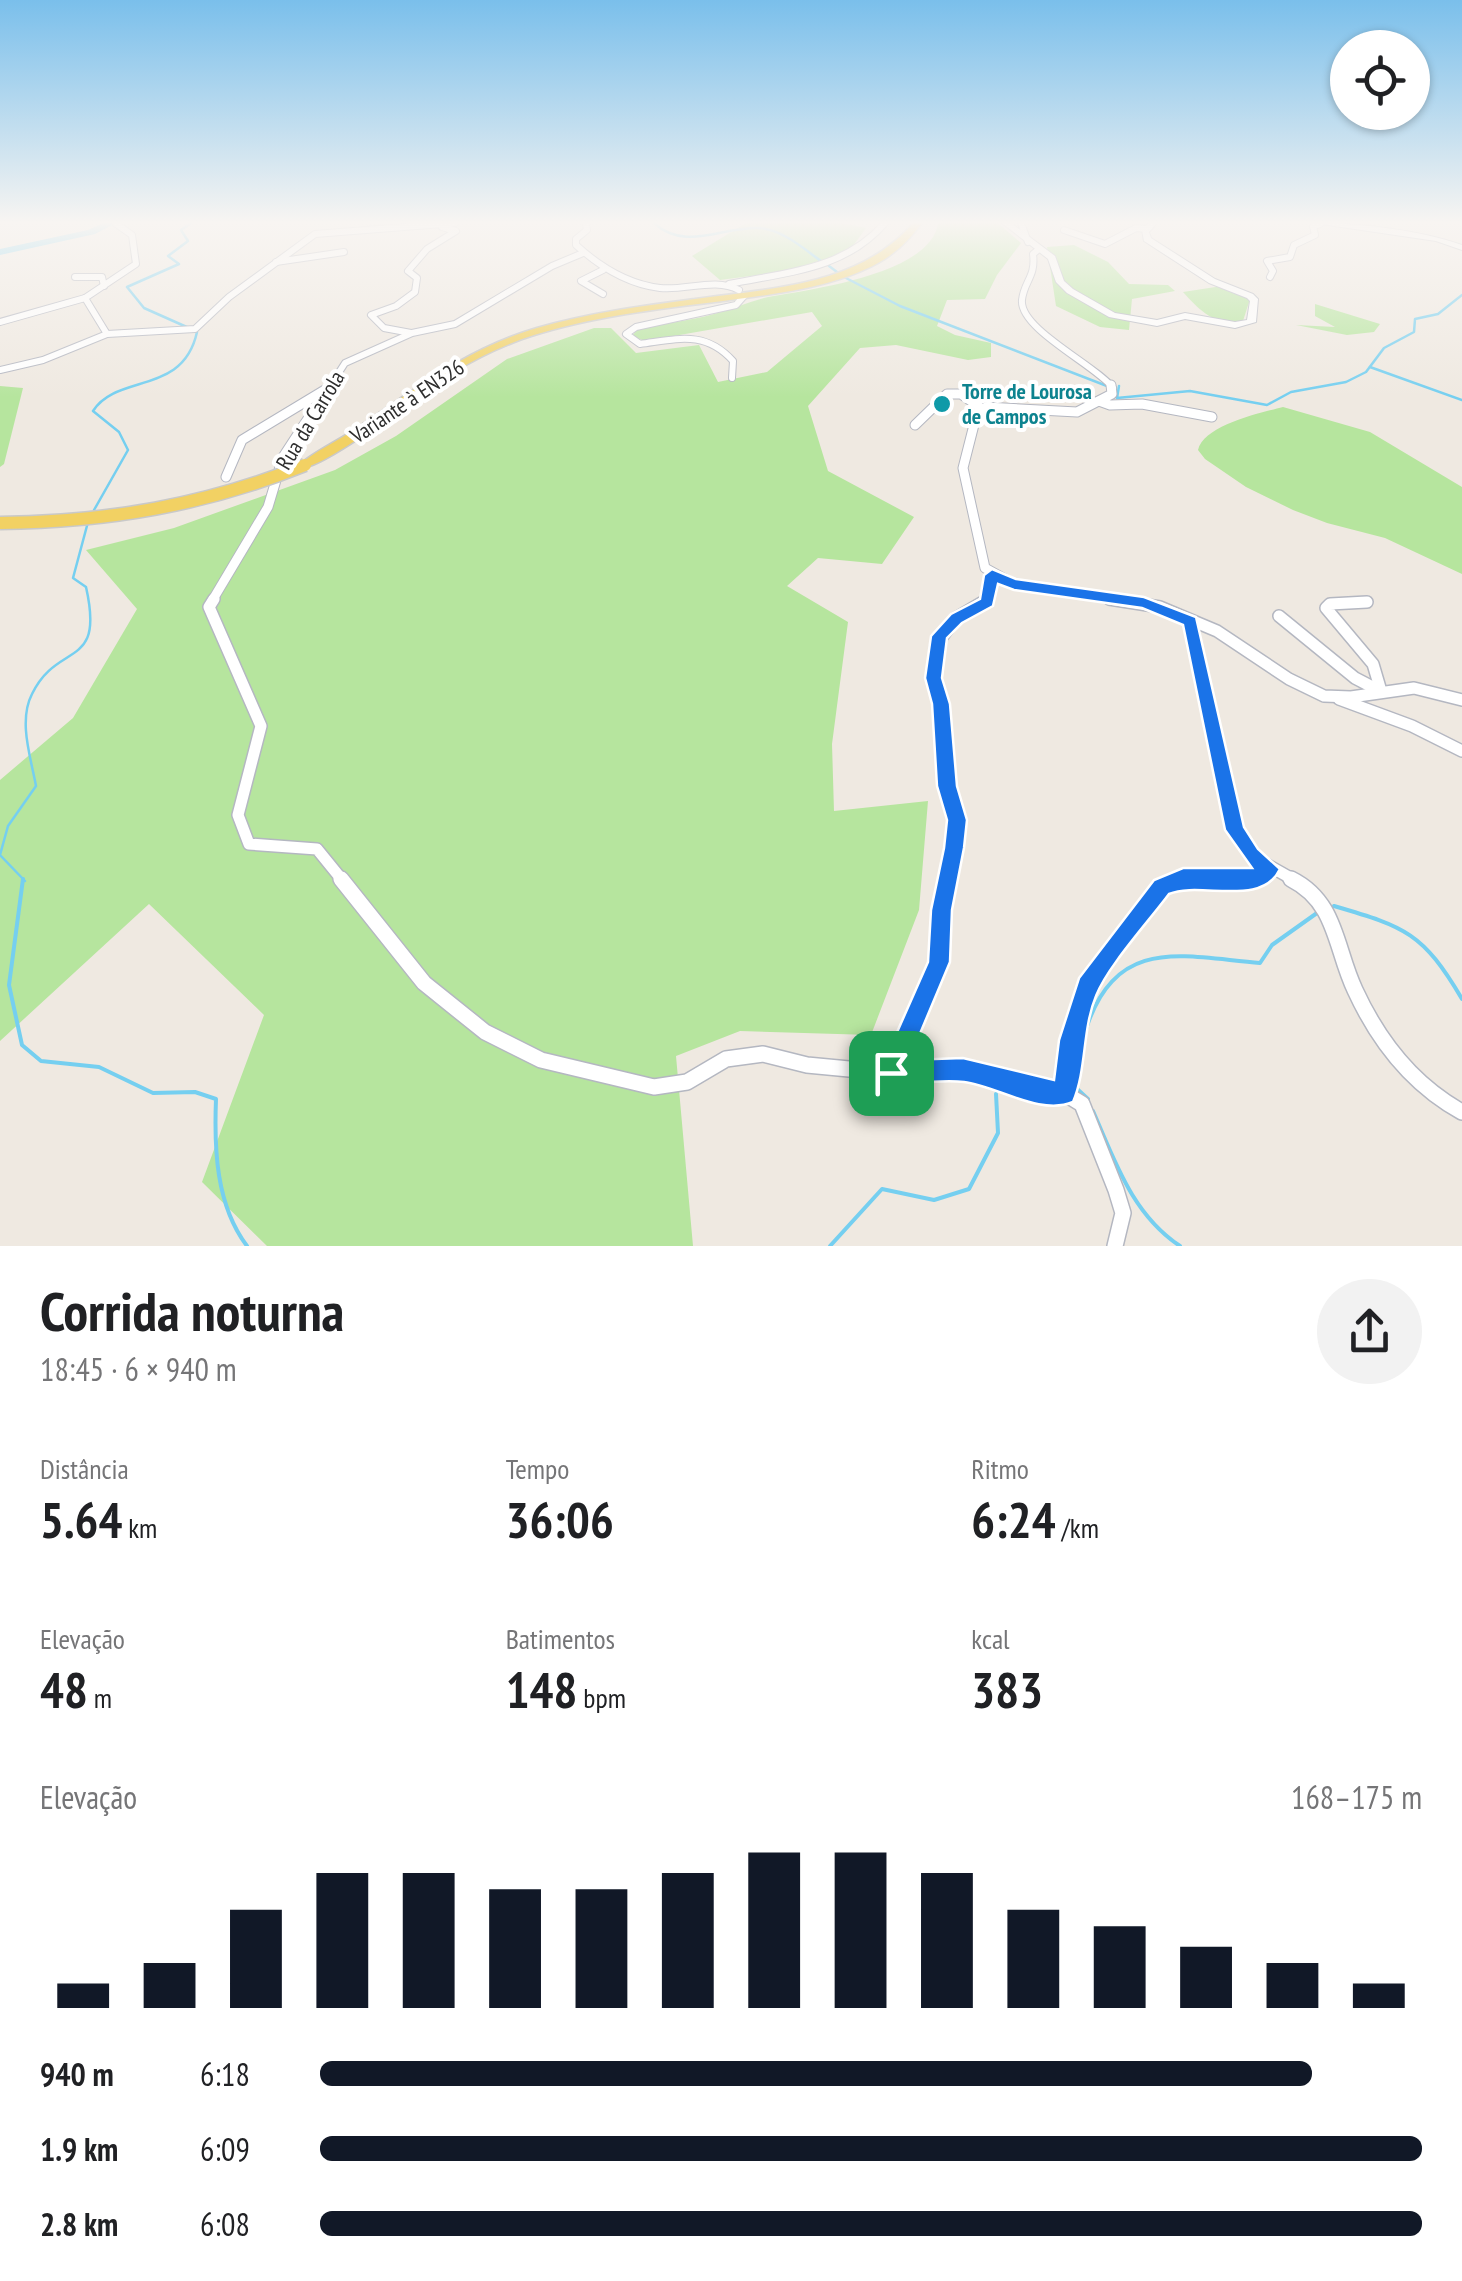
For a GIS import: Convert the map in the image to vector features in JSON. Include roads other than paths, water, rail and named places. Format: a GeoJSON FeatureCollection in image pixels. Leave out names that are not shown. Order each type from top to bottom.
{"type":"FeatureCollection","features":[{"type":"Feature","properties":{"kind":"main road","name":"Variante à EN326"},"geometry":{"type":"LineString","coordinates":[[0,524],[72,524],[142,515],[250,487],[305,465],[379,421],[438,377],[500,344],[578,321],[808,281]]}},
{"type":"Feature","properties":{"kind":"street"},"geometry":{"type":"LineString","coordinates":[[103,281],[104,286]]}},
{"type":"Feature","properties":{"kind":"street"},"geometry":{"type":"LineString","coordinates":[[0,322],[85,298],[111,281]]}},
{"type":"Feature","properties":{"kind":"street"},"geometry":{"type":"LineString","coordinates":[[0,370],[23,366],[103,336],[195,329],[252,281]]}},
{"type":"Feature","properties":{"kind":"street"},"geometry":{"type":"LineString","coordinates":[[412,333],[384,328],[380,320],[371,316],[396,306],[415,292],[417,281]]}},
{"type":"Feature","properties":{"kind":"street","name":"Rua da Carrola"},"geometry":{"type":"LineString","coordinates":[[527,281],[455,324],[412,333],[345,362],[283,457],[268,500],[209,607],[261,726],[238,815],[249,844],[318,849],[424,983],[486,1032],[541,1060],[654,1087],[687,1082],[726,1058],[763,1054],[807,1065],[891,1073]]}},
{"type":"Feature","properties":{"kind":"street"},"geometry":{"type":"LineString","coordinates":[[581,281],[603,294]]}},
{"type":"Feature","properties":{"kind":"street"},"geometry":{"type":"LineString","coordinates":[[638,281],[660,288],[741,281]]}},
{"type":"Feature","properties":{"kind":"street"},"geometry":{"type":"LineString","coordinates":[[915,425],[947,394],[961,394],[981,408],[1068,412],[1112,394],[1113,384],[1062,352],[1022,304],[1032,281]]}},
{"type":"Feature","properties":{"kind":"street"},"geometry":{"type":"LineString","coordinates":[[1060,281],[1070,292],[1112,315],[1157,323],[1185,316],[1234,325],[1251,322],[1255,301],[1215,281]]}},
{"type":"Feature","properties":{"kind":"street"},"geometry":{"type":"LineString","coordinates":[[728,284],[742,293],[736,305],[643,325],[626,334],[640,344],[690,336],[708,338],[733,361],[732,378]]}},
{"type":"Feature","properties":{"kind":"street"},"geometry":{"type":"LineString","coordinates":[[85,298],[103,336]]}},
{"type":"Feature","properties":{"kind":"street"},"geometry":{"type":"LineString","coordinates":[[103,336],[100,342],[112,347]]}},
{"type":"Feature","properties":{"kind":"street"},"geometry":{"type":"LineString","coordinates":[[226,477],[242,440],[328,388]]}},
{"type":"Feature","properties":{"kind":"street"},"geometry":{"type":"LineString","coordinates":[[1099,402],[1142,404],[1212,417]]}},
{"type":"Feature","properties":{"kind":"street"},"geometry":{"type":"LineString","coordinates":[[981,408],[963,468],[985,568],[992,575],[1014,584],[1144,603],[1228,637],[1304,688],[1412,726],[1462,751]]}},
{"type":"Feature","properties":{"kind":"street"},"geometry":{"type":"LineString","coordinates":[[992,575],[987,602],[956,618],[936,645],[933,678],[941,704],[947,786],[957,820],[942,910],[939,962],[891,1073],[963,1070],[1035,1090],[1064,1093],[1082,1104],[1122,1214],[1115,1246]]}},
{"type":"Feature","properties":{"kind":"street"},"geometry":{"type":"LineString","coordinates":[[1366,602],[1330,604],[1326,608],[1373,664],[1381,691]]}},
{"type":"Feature","properties":{"kind":"street"},"geometry":{"type":"LineString","coordinates":[[1279,616],[1355,678],[1381,691]]}},
{"type":"Feature","properties":{"kind":"street"},"geometry":{"type":"LineString","coordinates":[[1190,622],[1235,830],[1251,856],[1310,890],[1323,902],[1348,976],[1380,1032],[1428,1088],[1462,1112]]}},
{"type":"Feature","properties":{"kind":"street"},"geometry":{"type":"LineString","coordinates":[[1333,697],[1414,688],[1462,700]]}},
{"type":"Feature","properties":{"kind":"street"},"geometry":{"type":"LineString","coordinates":[[1064,1093],[1071,1040],[1087,986],[1162,887],[1183,878],[1233,881],[1260,877],[1269,869]]}},
{"type":"Feature","properties":{"kind":"waterway"},"geometry":{"type":"LineString","coordinates":[[140,281],[127,287],[144,308],[189,328]]}},
{"type":"Feature","properties":{"kind":"waterway"},"geometry":{"type":"LineString","coordinates":[[852,281],[900,306],[1107,386]]}},
{"type":"Feature","properties":{"kind":"waterway"},"geometry":{"type":"LineString","coordinates":[[1119,386],[1117,398],[1190,391],[1267,405],[1291,392],[1346,382],[1366,372],[1384,348],[1414,332],[1415,319],[1438,314],[1462,295]]}},
{"type":"Feature","properties":{"kind":"waterway"},"geometry":{"type":"LineString","coordinates":[[94,510],[128,450],[119,432],[93,411],[117,392],[178,366],[197,332]]}},
{"type":"Feature","properties":{"kind":"waterway"},"geometry":{"type":"LineString","coordinates":[[1370,367],[1462,400]]}},
{"type":"Feature","properties":{"kind":"waterway"},"geometry":{"type":"LineString","coordinates":[[25,881],[0,855],[8,826],[36,786],[26,728],[32,694],[54,666],[84,644],[89,632],[86,587],[73,578],[88,522]]}},
{"type":"Feature","properties":{"kind":"waterway"},"geometry":{"type":"LineString","coordinates":[[23,879],[9,985],[22,1045],[41,1061],[99,1067],[153,1093],[195,1092],[216,1099],[217,1157],[223,1195],[247,1246]]}},
{"type":"Feature","properties":{"kind":"waterway"},"geometry":{"type":"LineString","coordinates":[[1334,906],[1379,920],[1410,936],[1436,960],[1462,999]]}},
{"type":"Feature","properties":{"kind":"waterway"},"geometry":{"type":"LineString","coordinates":[[1088,1099],[1075,1087],[1085,1034],[1100,997],[1116,977],[1135,964],[1157,958],[1180,956],[1260,963],[1272,945],[1317,913]]}},
{"type":"Feature","properties":{"kind":"waterway"},"geometry":{"type":"LineString","coordinates":[[1014,1077],[1052,1083]]}},
{"type":"Feature","properties":{"kind":"waterway"},"geometry":{"type":"LineString","coordinates":[[830,1246],[882,1189],[934,1200],[969,1189],[998,1133],[996,1094]]}},
{"type":"Feature","properties":{"kind":"waterway"},"geometry":{"type":"LineString","coordinates":[[1093,1111],[1137,1202],[1163,1233],[1180,1246]]}},
{"type":"Feature","properties":{"kind":"place","name":"Torre de Lourosa de Campos"},"geometry":{"type":"Point","coordinates":[942,404]}}]}
